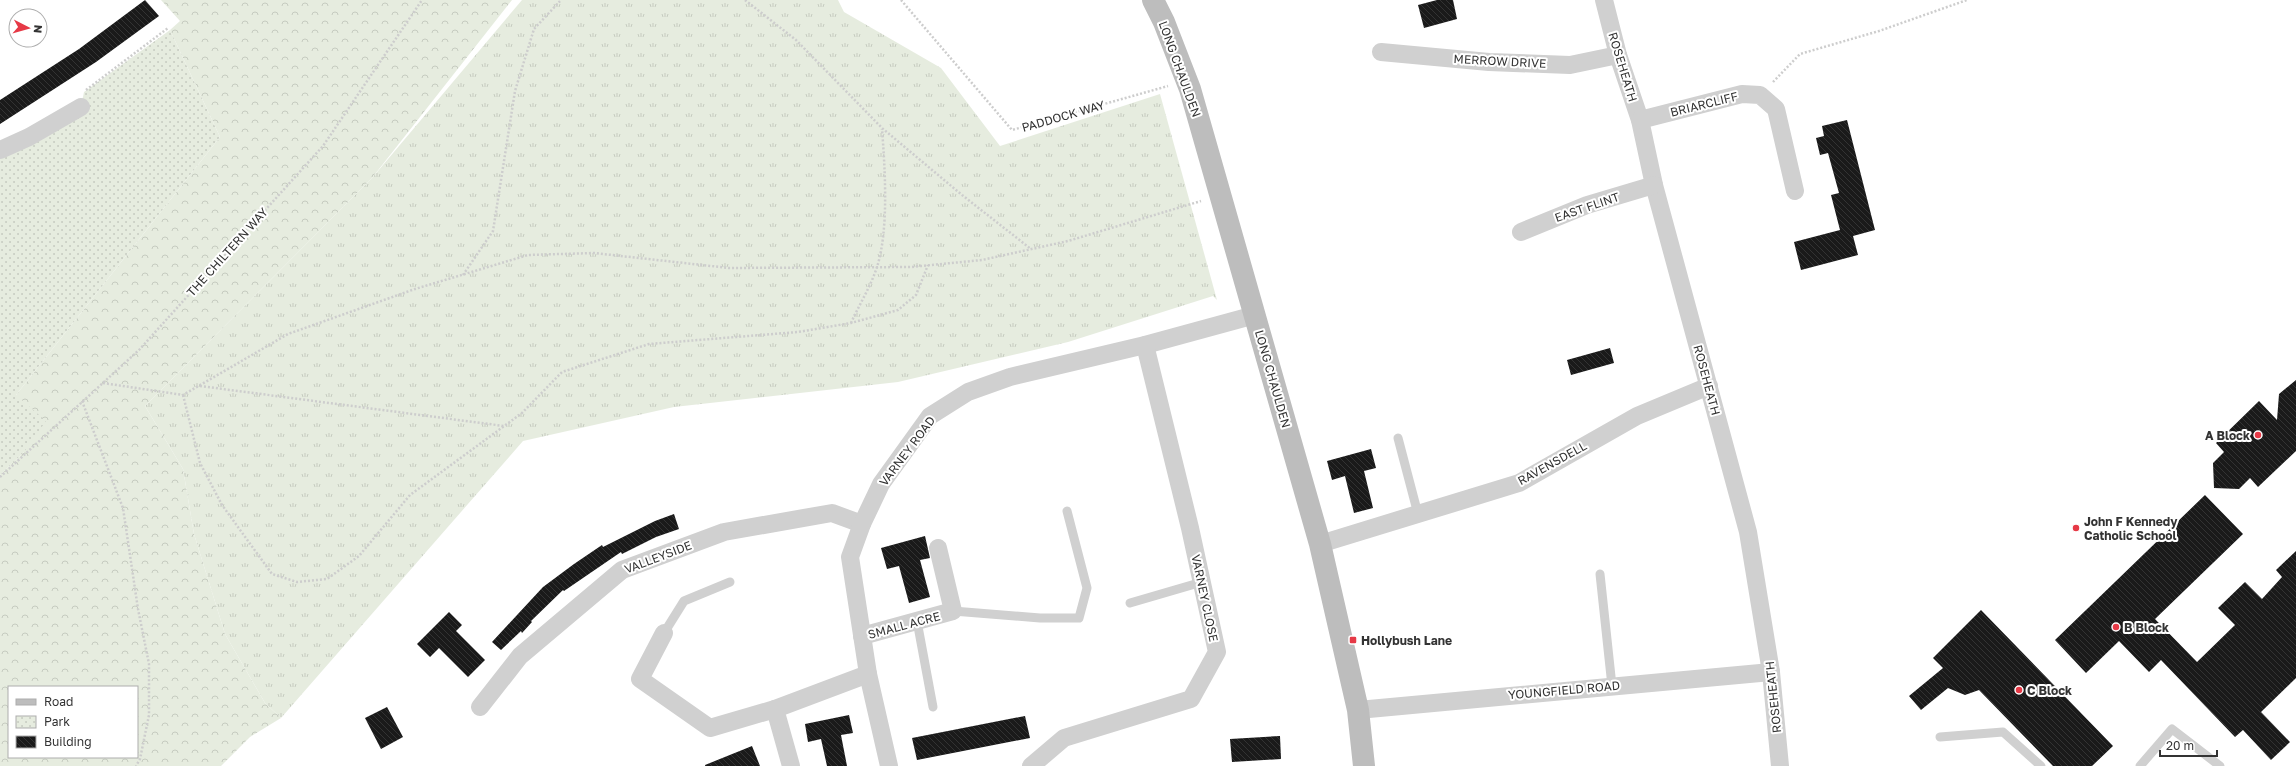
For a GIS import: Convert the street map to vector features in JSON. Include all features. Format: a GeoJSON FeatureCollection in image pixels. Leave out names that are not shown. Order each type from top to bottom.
{"type":"FeatureCollection","features":[{"type":"Feature","properties":{"kind":"street","name":"LONG CHAULDEN"},"geometry":{"type":"LineString","coordinates":[[1153,0],[1164,22],[1186,81],[1255,315],[1320,544],[1358,710],[1364,766]]}},
{"type":"Feature","properties":{"kind":"street","name":"ROSEHEATH"},"geometry":{"type":"LineString","coordinates":[[1604,0],[1618,55],[1640,120],[1654,186],[1748,532],[1771,672],[1780,766]]}},
{"type":"Feature","properties":{"kind":"street","name":"MERROW DRIVE"},"geometry":{"type":"LineString","coordinates":[[1381,52],[1489,62],[1570,65],[1618,55]]}},
{"type":"Feature","properties":{"kind":"street","name":"BRIARCLIFF"},"geometry":{"type":"LineString","coordinates":[[1640,120],[1742,94],[1760,95]]}},
{"type":"Feature","properties":{"kind":"street"},"geometry":{"type":"LineString","coordinates":[[1760,95],[1776,109],[1795,191]]}},
{"type":"Feature","properties":{"kind":"street"},"geometry":{"type":"LineString","coordinates":[[0,150],[29,137],[81,107]]}},
{"type":"Feature","properties":{"kind":"street","name":"EAST FLINT"},"geometry":{"type":"LineString","coordinates":[[1521,232],[1587,205],[1654,186]]}},
{"type":"Feature","properties":{"kind":"street","name":"VARNEY ROAD"},"geometry":{"type":"LineString","coordinates":[[889,766],[868,674],[850,557],[862,524],[881,484],[930,416],[968,392],[1010,377],[1145,345],[1255,315]]}},
{"type":"Feature","properties":{"kind":"street","name":"VARNEY CLOSE"},"geometry":{"type":"LineString","coordinates":[[1031,766],[1064,738],[1191,699],[1217,652],[1202,582],[1145,345]]}},
{"type":"Feature","properties":{"kind":"street","name":"RAVENSDELL"},"geometry":{"type":"LineString","coordinates":[[1320,544],[1519,483],[1637,416],[1709,386]]}},
{"type":"Feature","properties":{"kind":"street","name":"VALLEYSIDE"},"geometry":{"type":"LineString","coordinates":[[480,707],[520,656],[622,570],[724,532],[832,514],[862,524]]}},
{"type":"Feature","properties":{"kind":"street","name":"SMALL ACRE"},"geometry":{"type":"LineString","coordinates":[[862,636],[953,611],[938,548]]}},
{"type":"Feature","properties":{"kind":"street"},"geometry":{"type":"LineString","coordinates":[[664,633],[640,679],[710,728],[775,709],[868,674]]}},
{"type":"Feature","properties":{"kind":"street","name":"YOUNGFIELD ROAD"},"geometry":{"type":"LineString","coordinates":[[1358,710],[1771,672]]}},
{"type":"Feature","properties":{"kind":"street"},"geometry":{"type":"LineString","coordinates":[[775,709],[791,766]]}},
{"type":"Feature","properties":{"kind":"lane"},"geometry":{"type":"LineString","coordinates":[[1398,438],[1418,514]]}},
{"type":"Feature","properties":{"kind":"lane"},"geometry":{"type":"LineString","coordinates":[[953,611],[1040,618],[1078,618],[1087,588],[1067,511]]}},
{"type":"Feature","properties":{"kind":"lane"},"geometry":{"type":"LineString","coordinates":[[1600,574],[1612,686]]}},
{"type":"Feature","properties":{"kind":"lane"},"geometry":{"type":"LineString","coordinates":[[664,633],[684,600],[730,582]]}},
{"type":"Feature","properties":{"kind":"lane"},"geometry":{"type":"LineString","coordinates":[[1130,603],[1202,582]]}},
{"type":"Feature","properties":{"kind":"lane"},"geometry":{"type":"LineString","coordinates":[[917,621],[933,707]]}},
{"type":"Feature","properties":{"kind":"lane"},"geometry":{"type":"LineString","coordinates":[[2140,766],[2172,729],[2220,766]]}},
{"type":"Feature","properties":{"kind":"lane"},"geometry":{"type":"LineString","coordinates":[[1940,737],[2003,732],[2041,766]]}},
{"type":"Feature","properties":{"kind":"path","name":"THE CHILTERN WAY"},"geometry":{"type":"LineString","coordinates":[[0,477],[139,350],[323,146],[422,0]]}},
{"type":"Feature","properties":{"kind":"path"},"geometry":{"type":"LineString","coordinates":[[462,275],[493,231],[515,91],[534,29],[562,0]]}},
{"type":"Feature","properties":{"kind":"path"},"geometry":{"type":"LineString","coordinates":[[745,0],[796,40],[882,128],[962,195],[1032,249]]}},
{"type":"Feature","properties":{"kind":"path","name":"PADDOCK WAY"},"geometry":{"type":"LineString","coordinates":[[901,0],[1012,130],[1186,81]]}},
{"type":"Feature","properties":{"kind":"path"},"geometry":{"type":"LineString","coordinates":[[1760,95],[1800,54],[1879,31],[1967,0]]}},
{"type":"Feature","properties":{"kind":"path"},"geometry":{"type":"LineString","coordinates":[[81,107],[84,92],[168,28]]}},
{"type":"Feature","properties":{"kind":"path"},"geometry":{"type":"LineString","coordinates":[[851,323],[877,267],[884,229],[885,172],[882,128]]}},
{"type":"Feature","properties":{"kind":"path"},"geometry":{"type":"LineString","coordinates":[[102,383],[183,395],[288,334],[462,275],[528,255],[594,253],[729,268],[877,267],[928,265],[982,260],[1068,241],[1220,195]]}},
{"type":"Feature","properties":{"kind":"path"},"geometry":{"type":"LineString","coordinates":[[183,395],[200,463],[222,505],[272,574],[297,582],[327,579],[359,556],[410,495],[522,413],[562,372],[649,344],[798,332],[851,323],[898,310],[916,295],[928,265]]}},
{"type":"Feature","properties":{"kind":"path"},"geometry":{"type":"LineString","coordinates":[[200,386],[505,426]]}},
{"type":"Feature","properties":{"kind":"path"},"geometry":{"type":"LineString","coordinates":[[82,401],[123,508],[138,609],[149,664],[149,715],[140,759],[136,766]]}},
{"type":"Feature","properties":{"kind":"green space"},"geometry":{"type":"Polygon","coordinates":[[[161,0],[512,0],[372,178],[145,406],[183,469],[194,534],[225,634],[265,703],[281,718],[250,737],[221,766],[0,766],[0,475],[24,452],[16,395],[220,137],[170,30],[180,21],[161,0]]]}},
{"type":"Feature","properties":{"kind":"green space"},"geometry":{"type":"Polygon","coordinates":[[[522,0],[838,0],[844,12],[941,68],[1000,146],[1160,94],[1217,300],[1213,296],[1068,342],[898,382],[674,407],[523,441],[281,718],[265,703],[225,634],[194,534],[183,469],[145,406],[372,178],[522,0]]]}},
{"type":"Feature","properties":{"kind":"green space"},"geometry":{"type":"Polygon","coordinates":[[[170,30],[220,137],[16,395],[46,421],[24,452],[0,475],[0,154],[80,112],[84,92],[170,30]]]}},
{"type":"Feature","properties":{"kind":"building"},"geometry":{"type":"Polygon","coordinates":[[[145,0],[159,16],[96,62],[0,124],[0,100],[79,49],[145,0]]]}},
{"type":"Feature","properties":{"kind":"building"},"geometry":{"type":"Polygon","coordinates":[[[1437,0],[1453,0],[1457,19],[1424,28],[1418,5],[1437,0]]]}},
{"type":"Feature","properties":{"kind":"building"},"geometry":{"type":"Polygon","coordinates":[[[1847,120],[1875,230],[1853,236],[1858,255],[1801,270],[1794,242],[1840,230],[1831,195],[1839,193],[1828,153],[1820,155],[1816,138],[1824,136],[1822,126],[1847,120]]]}},
{"type":"Feature","properties":{"kind":"building"},"geometry":{"type":"Polygon","coordinates":[[[1610,348],[1614,363],[1571,375],[1567,360],[1610,348]]]}},
{"type":"Feature","properties":{"kind":"building","name":"A Block"},"geometry":{"type":"Polygon","coordinates":[[[2296,380],[2296,451],[2258,487],[2250,478],[2239,489],[2214,488],[2213,463],[2224,452],[2216,443],[2259,401],[2277,420],[2279,394],[2296,380]]]}},
{"type":"Feature","properties":{"kind":"building"},"geometry":{"type":"Polygon","coordinates":[[[1371,449],[1376,468],[1364,471],[1373,508],[1354,513],[1345,476],[1332,480],[1327,461],[1371,449]]]}},
{"type":"Feature","properties":{"kind":"building","name":"B Block"},"geometry":{"type":"Polygon","coordinates":[[[2205,495],[2243,534],[2155,619],[2197,662],[2235,625],[2218,608],[2245,582],[2262,599],[2282,577],[2276,570],[2296,551],[2296,678],[2261,712],[2290,742],[2271,760],[2243,730],[2235,737],[2161,660],[2149,672],[2119,641],[2086,673],[2055,640],[2205,495]]]}},
{"type":"Feature","properties":{"kind":"building"},"geometry":{"type":"Polygon","coordinates":[[[674,514],[679,529],[656,537],[622,554],[621,552],[564,591],[563,590],[531,621],[532,622],[522,633],[521,631],[501,650],[492,642],[543,587],[574,564],[602,545],[603,547],[655,521],[674,514]]]}},
{"type":"Feature","properties":{"kind":"building"},"geometry":{"type":"Polygon","coordinates":[[[925,536],[930,558],[920,560],[930,597],[909,603],[899,566],[887,569],[881,548],[925,536]]]}},
{"type":"Feature","properties":{"kind":"building","name":"C Block"},"geometry":{"type":"Polygon","coordinates":[[[1981,610],[2113,746],[2092,766],[2053,766],[1979,690],[1965,695],[1948,688],[1921,710],[1909,696],[1943,668],[1933,658],[1981,610]]]}},
{"type":"Feature","properties":{"kind":"building"},"geometry":{"type":"Polygon","coordinates":[[[449,612],[462,625],[456,631],[485,660],[468,677],[439,648],[430,657],[417,644],[449,612]]]}},
{"type":"Feature","properties":{"kind":"building"},"geometry":{"type":"Polygon","coordinates":[[[387,707],[403,737],[381,749],[365,718],[387,707]]]}},
{"type":"Feature","properties":{"kind":"building"},"geometry":{"type":"Polygon","coordinates":[[[849,715],[853,733],[841,735],[847,766],[827,766],[821,739],[808,742],[805,724],[849,715]]]}},
{"type":"Feature","properties":{"kind":"building"},"geometry":{"type":"Polygon","coordinates":[[[1025,716],[1030,738],[917,760],[912,738],[1025,716]]]}},
{"type":"Feature","properties":{"kind":"building"},"geometry":{"type":"Polygon","coordinates":[[[1280,736],[1281,759],[1232,762],[1230,739],[1280,736]]]}},
{"type":"Feature","properties":{"kind":"building"},"geometry":{"type":"Polygon","coordinates":[[[752,746],[760,766],[705,766],[705,765],[752,746]]]}},
{"type":"Feature","properties":{"kind":"place","name":"A Block"},"geometry":{"type":"Point","coordinates":[2258,435]}},
{"type":"Feature","properties":{"kind":"place","name":"John F Kennedy Catholic School"},"geometry":{"type":"Point","coordinates":[2076,528]}},
{"type":"Feature","properties":{"kind":"place","name":"B Block"},"geometry":{"type":"Point","coordinates":[2116,627]}},
{"type":"Feature","properties":{"kind":"place","name":"Hollybush Lane"},"geometry":{"type":"Point","coordinates":[1353,640]}},
{"type":"Feature","properties":{"kind":"place","name":"C Block"},"geometry":{"type":"Point","coordinates":[2019,690]}}]}
